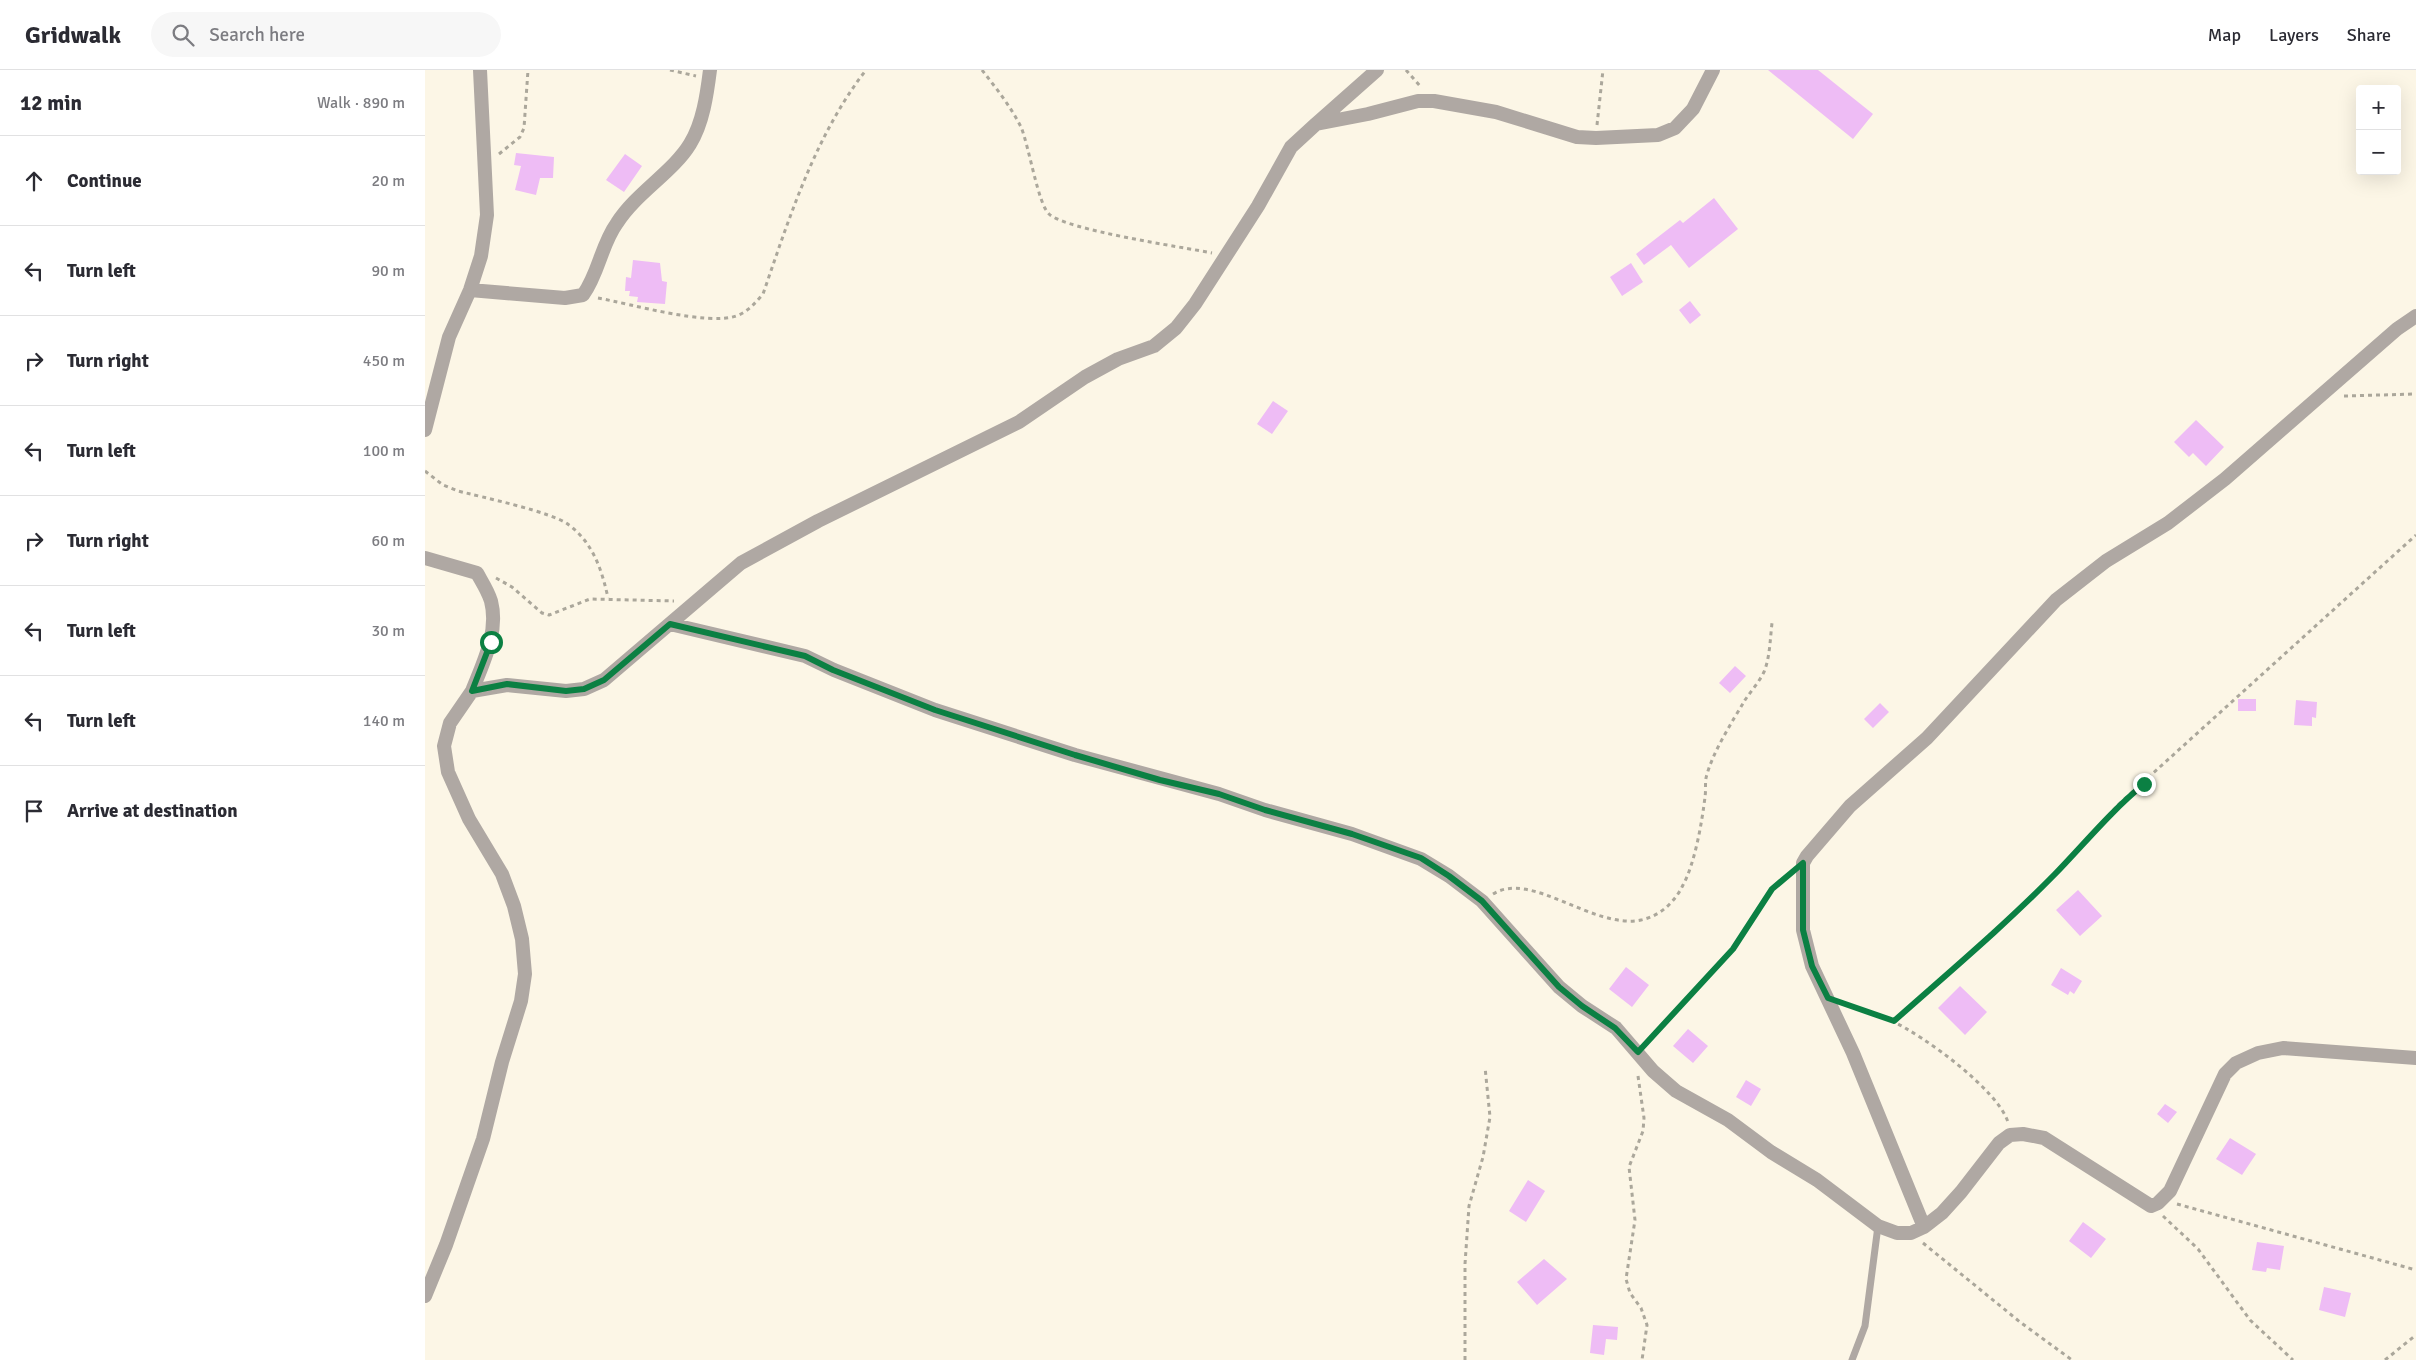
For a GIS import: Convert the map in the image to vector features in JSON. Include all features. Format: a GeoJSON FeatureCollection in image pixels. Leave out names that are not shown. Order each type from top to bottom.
{"type":"FeatureCollection","features":[{"type":"Feature","properties":{"kind":"street"},"geometry":{"type":"LineString","coordinates":[[425,430],[449,337],[470,290],[481,256],[487,216],[486,163],[480,70]]}},
{"type":"Feature","properties":{"kind":"street"},"geometry":{"type":"LineString","coordinates":[[472,691],[507,684],[566,691],[584,689],[604,680],[741,563],[818,521],[1019,422],[1085,377],[1118,359],[1153,346],[1176,328],[1195,304],[1258,206],[1291,147],[1377,70]]}},
{"type":"Feature","properties":{"kind":"street"},"geometry":{"type":"LineString","coordinates":[[1316,124],[1418,102],[1434,101],[1496,112],[1561,132],[1596,138],[1658,135],[1675,128],[1693,110],[1713,70]]}},
{"type":"Feature","properties":{"kind":"street"},"geometry":{"type":"LineString","coordinates":[[470,290],[565,298],[583,295],[592,282],[616,224],[640,194],[690,144],[703,110],[709,74]]}},
{"type":"Feature","properties":{"kind":"street"},"geometry":{"type":"LineString","coordinates":[[1918,1230],[1853,1054],[1812,966],[1803,930],[1803,863],[1823,834],[1850,806],[1927,738],[2056,600],[2106,561],[2168,523],[2225,479],[2397,329],[2416,316]]}},
{"type":"Feature","properties":{"kind":"street"},"geometry":{"type":"LineString","coordinates":[[425,558],[477,573],[491,600],[493,620],[491,642],[472,691],[450,723],[444,746],[448,772],[469,819],[502,874],[514,906],[522,939],[525,974],[521,1001],[502,1062],[483,1139],[447,1245],[425,1296]]}},
{"type":"Feature","properties":{"kind":"street"},"geometry":{"type":"LineString","coordinates":[[670,624],[805,656],[833,670],[935,710],[1075,755],[1160,780],[1219,794],[1265,810],[1387,845],[1421,858],[1482,901],[1559,987],[1582,1006],[1615,1028],[1653,1071],[1676,1091],[1728,1120],[1771,1152],[1817,1180],[1879,1226],[1897,1232],[1918,1230],[1942,1213],[1999,1143],[2010,1135],[2023,1134],[2043,1138],[2156,1203],[2169,1190],[2225,1074],[2236,1062],[2258,1053],[2283,1048],[2416,1058]]}},
{"type":"Feature","properties":{"kind":"lane"},"geometry":{"type":"LineString","coordinates":[[1852,1360],[1865,1326],[1879,1226]]}},
{"type":"Feature","properties":{"kind":"path"},"geometry":{"type":"LineString","coordinates":[[486,163],[507,148],[520,136],[524,128],[528,70]]}},
{"type":"Feature","properties":{"kind":"path"},"geometry":{"type":"LineString","coordinates":[[670,70],[709,74]]}},
{"type":"Feature","properties":{"kind":"path"},"geometry":{"type":"LineString","coordinates":[[583,295],[684,315],[718,318],[736,316],[749,310],[763,294],[810,164],[844,98],[866,70]]}},
{"type":"Feature","properties":{"kind":"path"},"geometry":{"type":"LineString","coordinates":[[982,70],[1020,127],[1032,158],[1042,202],[1049,214],[1063,222],[1093,230],[1226,256]]}},
{"type":"Feature","properties":{"kind":"path"},"geometry":{"type":"LineString","coordinates":[[1596,138],[1603,70]]}},
{"type":"Feature","properties":{"kind":"path"},"geometry":{"type":"LineString","coordinates":[[2320,396],[2414,395],[2416,398]]}},
{"type":"Feature","properties":{"kind":"path"},"geometry":{"type":"LineString","coordinates":[[425,471],[443,485],[458,491],[567,523],[589,544],[599,566],[608,598]]}},
{"type":"Feature","properties":{"kind":"path"},"geometry":{"type":"LineString","coordinates":[[1894,1021],[1991,935],[2048,881],[2119,804],[2416,535]]}},
{"type":"Feature","properties":{"kind":"path"},"geometry":{"type":"LineString","coordinates":[[477,573],[498,578],[542,613],[549,615],[590,599],[608,598],[638,602],[697,601]]}},
{"type":"Feature","properties":{"kind":"path"},"geometry":{"type":"LineString","coordinates":[[1482,901],[1498,891],[1510,887],[1525,888],[1598,916],[1623,921],[1641,920],[1659,914],[1672,902],[1684,884],[1698,839],[1706,777],[1723,739],[1763,674],[1768,660],[1772,624]]}},
{"type":"Feature","properties":{"kind":"path"},"geometry":{"type":"LineString","coordinates":[[1643,1360],[1647,1325],[1641,1308],[1630,1293],[1626,1279],[1635,1220],[1629,1168],[1643,1131],[1644,1118],[1638,1075],[1638,1052],[1733,949],[1772,889],[1803,863]]}},
{"type":"Feature","properties":{"kind":"path"},"geometry":{"type":"LineString","coordinates":[[1828,998],[1894,1021],[1928,1043],[1979,1083],[2005,1114],[2010,1135]]}},
{"type":"Feature","properties":{"kind":"path"},"geometry":{"type":"LineString","coordinates":[[1465,1360],[1465,1264],[1469,1206],[1483,1156],[1489,1117],[1485,1067]]}},
{"type":"Feature","properties":{"kind":"path"},"geometry":{"type":"LineString","coordinates":[[2156,1203],[2416,1270]]}},
{"type":"Feature","properties":{"kind":"path"},"geometry":{"type":"LineString","coordinates":[[2156,1203],[2198,1249],[2238,1307],[2293,1360]]}},
{"type":"Feature","properties":{"kind":"path"},"geometry":{"type":"LineString","coordinates":[[1918,1230],[2020,1322],[2072,1360]]}},
{"type":"Feature","properties":{"kind":"path"},"geometry":{"type":"LineString","coordinates":[[2385,1360],[2416,1335]]}},
{"type":"Feature","properties":{"kind":"building"},"geometry":{"type":"Polygon","coordinates":[[[1768,70],[1818,70],[1873,114],[1853,139],[1768,70]]]}},
{"type":"Feature","properties":{"kind":"building"},"geometry":{"type":"Polygon","coordinates":[[[516,153],[554,157],[553,178],[540,178],[536,195],[515,190],[521,166],[514,165],[516,153]]]}},
{"type":"Feature","properties":{"kind":"building"},"geometry":{"type":"Polygon","coordinates":[[[625,154],[642,166],[624,192],[606,180],[625,154]]]}},
{"type":"Feature","properties":{"kind":"building"},"geometry":{"type":"Polygon","coordinates":[[[1714,198],[1738,229],[1689,268],[1671,245],[1644,265],[1636,254],[1680,220],[1683,223],[1714,198]]]}},
{"type":"Feature","properties":{"kind":"building"},"geometry":{"type":"Polygon","coordinates":[[[633,260],[660,263],[662,281],[667,282],[665,304],[637,302],[638,297],[629,296],[630,291],[625,291],[626,277],[631,278],[633,260]]]}},
{"type":"Feature","properties":{"kind":"building"},"geometry":{"type":"Polygon","coordinates":[[[1631,263],[1643,282],[1622,296],[1610,277],[1631,263]]]}},
{"type":"Feature","properties":{"kind":"building"},"geometry":{"type":"Polygon","coordinates":[[[1690,301],[1701,315],[1690,324],[1679,310],[1690,301]]]}},
{"type":"Feature","properties":{"kind":"building"},"geometry":{"type":"Polygon","coordinates":[[[1273,401],[1288,411],[1272,434],[1257,424],[1273,401]]]}},
{"type":"Feature","properties":{"kind":"building"},"geometry":{"type":"Polygon","coordinates":[[[2196,420],[2224,447],[2206,466],[2193,453],[2189,457],[2174,442],[2196,420]]]}},
{"type":"Feature","properties":{"kind":"building"},"geometry":{"type":"Polygon","coordinates":[[[1735,666],[1746,676],[1730,693],[1719,683],[1735,666]]]}},
{"type":"Feature","properties":{"kind":"building"},"geometry":{"type":"Polygon","coordinates":[[[2238,699],[2256,699],[2256,711],[2238,711],[2238,699]]]}},
{"type":"Feature","properties":{"kind":"building"},"geometry":{"type":"Polygon","coordinates":[[[2296,700],[2317,702],[2316,718],[2312,717],[2312,726],[2294,725],[2296,700]]]}},
{"type":"Feature","properties":{"kind":"building"},"geometry":{"type":"Polygon","coordinates":[[[1880,703],[1889,712],[1873,728],[1864,719],[1880,703]]]}},
{"type":"Feature","properties":{"kind":"building"},"geometry":{"type":"Polygon","coordinates":[[[2078,890],[2102,916],[2080,936],[2056,910],[2078,890]]]}},
{"type":"Feature","properties":{"kind":"building"},"geometry":{"type":"Polygon","coordinates":[[[1626,967],[1649,985],[1632,1007],[1609,989],[1626,967]]]}},
{"type":"Feature","properties":{"kind":"building"},"geometry":{"type":"Polygon","coordinates":[[[2061,968],[2082,981],[2074,994],[2070,991],[2068,995],[2051,985],[2061,968]]]}},
{"type":"Feature","properties":{"kind":"building"},"geometry":{"type":"Polygon","coordinates":[[[1960,986],[1987,1012],[1965,1035],[1938,1008],[1960,986]]]}},
{"type":"Feature","properties":{"kind":"building"},"geometry":{"type":"Polygon","coordinates":[[[1688,1029],[1708,1046],[1693,1063],[1673,1046],[1688,1029]]]}},
{"type":"Feature","properties":{"kind":"building"},"geometry":{"type":"Polygon","coordinates":[[[1746,1080],[1761,1089],[1751,1106],[1736,1097],[1746,1080]]]}},
{"type":"Feature","properties":{"kind":"building"},"geometry":{"type":"Polygon","coordinates":[[[2165,1104],[2177,1112],[2168,1123],[2157,1114],[2165,1104]]]}},
{"type":"Feature","properties":{"kind":"building"},"geometry":{"type":"Polygon","coordinates":[[[2230,1138],[2256,1154],[2242,1175],[2216,1159],[2230,1138]]]}},
{"type":"Feature","properties":{"kind":"building"},"geometry":{"type":"Polygon","coordinates":[[[1528,1180],[1545,1191],[1526,1222],[1509,1211],[1528,1180]]]}},
{"type":"Feature","properties":{"kind":"building"},"geometry":{"type":"Polygon","coordinates":[[[2083,1222],[2106,1239],[2091,1258],[2069,1241],[2083,1222]]]}},
{"type":"Feature","properties":{"kind":"building"},"geometry":{"type":"Polygon","coordinates":[[[2257,1242],[2284,1246],[2280,1270],[2267,1268],[2266,1272],[2252,1270],[2257,1242]]]}},
{"type":"Feature","properties":{"kind":"building"},"geometry":{"type":"Polygon","coordinates":[[[1544,1259],[1567,1279],[1537,1305],[1517,1282],[1544,1259]]]}},
{"type":"Feature","properties":{"kind":"building"},"geometry":{"type":"Polygon","coordinates":[[[2324,1287],[2351,1293],[2345,1317],[2319,1310],[2324,1287]]]}},
{"type":"Feature","properties":{"kind":"building"},"geometry":{"type":"Polygon","coordinates":[[[1593,1325],[1618,1327],[1617,1340],[1606,1339],[1604,1355],[1590,1353],[1593,1325]]]}},
{"type":"Feature","properties":{"kind":"route"},"geometry":{"type":"LineString","coordinates":[[491,642],[472,691],[507,684],[529,685],[566,691],[584,689],[604,680],[670,624],[805,656],[833,670],[935,710],[1075,755],[1160,780],[1219,794],[1265,810],[1387,845],[1421,858],[1482,901],[1559,987],[1582,1006],[1615,1028],[1638,1052],[1733,949],[1772,889],[1784,876],[1803,863],[1803,930],[1812,966],[1828,998],[1894,1021],[1991,935],[2055,874],[2119,804],[2144,784]]}}]}
